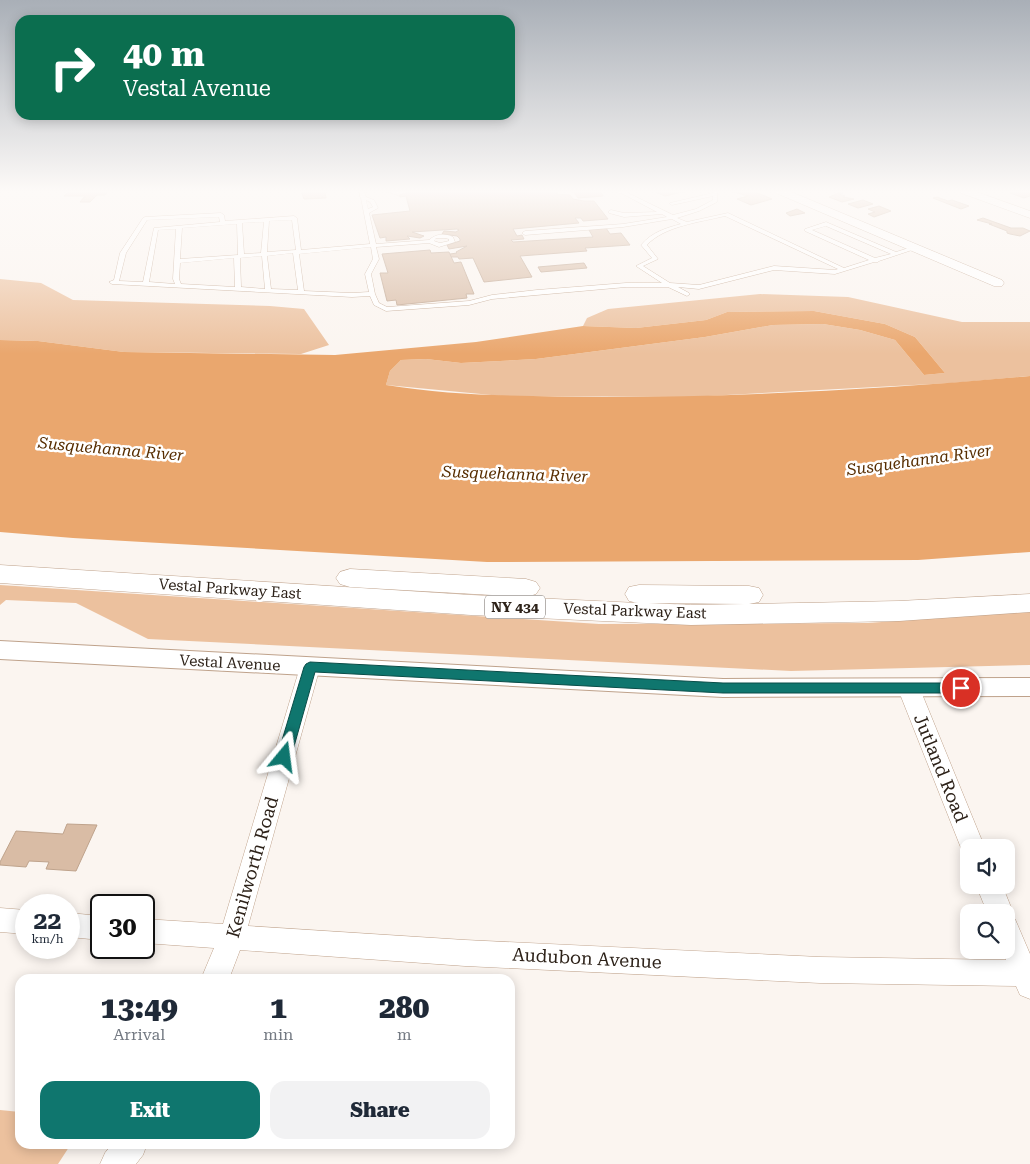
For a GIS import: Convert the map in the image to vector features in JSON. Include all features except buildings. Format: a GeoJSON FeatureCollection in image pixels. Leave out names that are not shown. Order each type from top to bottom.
{"type":"FeatureCollection","features":[{"type":"Feature","properties":{"kind":"main road","name":"Vestal Parkway East"},"geometry":{"type":"LineString","coordinates":[[0,556],[553,590],[680,595],[796,596],[1030,585]]}},
{"type":"Feature","properties":{"kind":"main road","name":"Vestal Parkway East"},"geometry":{"type":"LineString","coordinates":[[0,574],[471,605],[691,615],[899,611],[1030,603]]}},
{"type":"Feature","properties":{"kind":"street"},"geometry":{"type":"LineString","coordinates":[[908,245],[998,283]]}},
{"type":"Feature","properties":{"kind":"street","name":"Vestal Avenue"},"geometry":{"type":"LineString","coordinates":[[0,650],[723,688],[908,689],[1030,687]]}},
{"type":"Feature","properties":{"kind":"street","name":"Kenilworth Road"},"geometry":{"type":"LineString","coordinates":[[217,974],[232,937],[310,667]]}},
{"type":"Feature","properties":{"kind":"street","name":"Jutland Road"},"geometry":{"type":"LineString","coordinates":[[908,689],[969,839]]}},
{"type":"Feature","properties":{"kind":"street"},"geometry":{"type":"LineString","coordinates":[[0,920],[15,921]]}},
{"type":"Feature","properties":{"kind":"street","name":"Audubon Avenue"},"geometry":{"type":"LineString","coordinates":[[155,932],[465,953],[820,970],[1028,977]]}},
{"type":"Feature","properties":{"kind":"street"},"geometry":{"type":"LineString","coordinates":[[1015,948],[1028,977]]}},
{"type":"Feature","properties":{"kind":"street"},"geometry":{"type":"LineString","coordinates":[[116,1164],[128,1149]]}},
{"type":"Feature","properties":{"kind":"lane"},"geometry":{"type":"LineString","coordinates":[[128,245],[123,253],[114,282],[372,294]]}},
{"type":"Feature","properties":{"kind":"lane"},"geometry":{"type":"LineString","coordinates":[[146,284],[153,245]]}},
{"type":"Feature","properties":{"kind":"lane"},"geometry":{"type":"LineString","coordinates":[[178,245],[176,279],[179,285]]}},
{"type":"Feature","properties":{"kind":"lane"},"geometry":{"type":"LineString","coordinates":[[238,288],[239,245]]}},
{"type":"Feature","properties":{"kind":"lane"},"geometry":{"type":"LineString","coordinates":[[265,245],[268,289]]}},
{"type":"Feature","properties":{"kind":"lane"},"geometry":{"type":"LineString","coordinates":[[296,245],[301,291]]}},
{"type":"Feature","properties":{"kind":"lane"},"geometry":{"type":"LineString","coordinates":[[178,261],[382,245]]}},
{"type":"Feature","properties":{"kind":"lane"},"geometry":{"type":"LineString","coordinates":[[644,245],[655,259],[640,266],[686,294]]}},
{"type":"Feature","properties":{"kind":"lane"},"geometry":{"type":"LineString","coordinates":[[792,245],[844,270]]}},
{"type":"Feature","properties":{"kind":"lane"},"geometry":{"type":"LineString","coordinates":[[841,245],[876,261]]}},
{"type":"Feature","properties":{"kind":"lane"},"geometry":{"type":"LineString","coordinates":[[876,245],[896,254]]}},
{"type":"Feature","properties":{"kind":"lane"},"geometry":{"type":"LineString","coordinates":[[374,246],[376,262],[368,274],[376,304],[386,309],[432,304],[469,303],[492,296],[595,287],[669,285],[699,287],[774,268],[835,272],[914,248]]}},
{"type":"Feature","properties":{"kind":"shaded area"},"geometry":{"type":"Polygon","coordinates":[[[0,279],[41,283],[73,300],[270,306],[304,309],[329,345],[301,354],[124,352],[38,341],[0,340],[0,279]]]}},
{"type":"Feature","properties":{"kind":"shaded area"},"geometry":{"type":"Polygon","coordinates":[[[760,294],[848,297],[962,322],[1030,322],[1030,376],[952,383],[689,397],[502,396],[386,385],[390,371],[401,360],[426,359],[461,363],[536,359],[705,337],[773,325],[823,324],[860,330],[895,340],[924,375],[945,373],[915,337],[885,324],[814,311],[727,312],[706,320],[636,328],[583,326],[587,318],[608,309],[760,294]]]}},
{"type":"Feature","properties":{"kind":"shaded area"},"geometry":{"type":"Polygon","coordinates":[[[0,585],[599,624],[868,623],[1030,611],[1030,665],[791,671],[148,639],[76,603],[6,600],[0,605],[0,585]]]}},
{"type":"Feature","properties":{"kind":"shaded area"},"geometry":{"type":"Polygon","coordinates":[[[0,1110],[15,1112],[15,1149],[68,1149],[58,1164],[0,1164],[0,1110]]]}},
{"type":"Feature","properties":{"kind":"water","name":"Susquehanna River"},"geometry":{"type":"Polygon","coordinates":[[[814,311],[885,324],[915,337],[945,373],[924,375],[895,340],[860,330],[823,324],[773,325],[705,337],[536,359],[461,363],[426,359],[401,360],[390,371],[386,385],[440,392],[495,395],[657,397],[924,385],[1030,376],[1030,552],[918,560],[487,562],[73,538],[0,532],[0,340],[38,341],[124,352],[335,355],[476,342],[583,326],[636,328],[706,320],[727,312],[814,311]]]}},
{"type":"Feature","properties":{"kind":"route"},"geometry":{"type":"LineString","coordinates":[[284,757],[310,667],[723,688],[961,688]]}}]}
